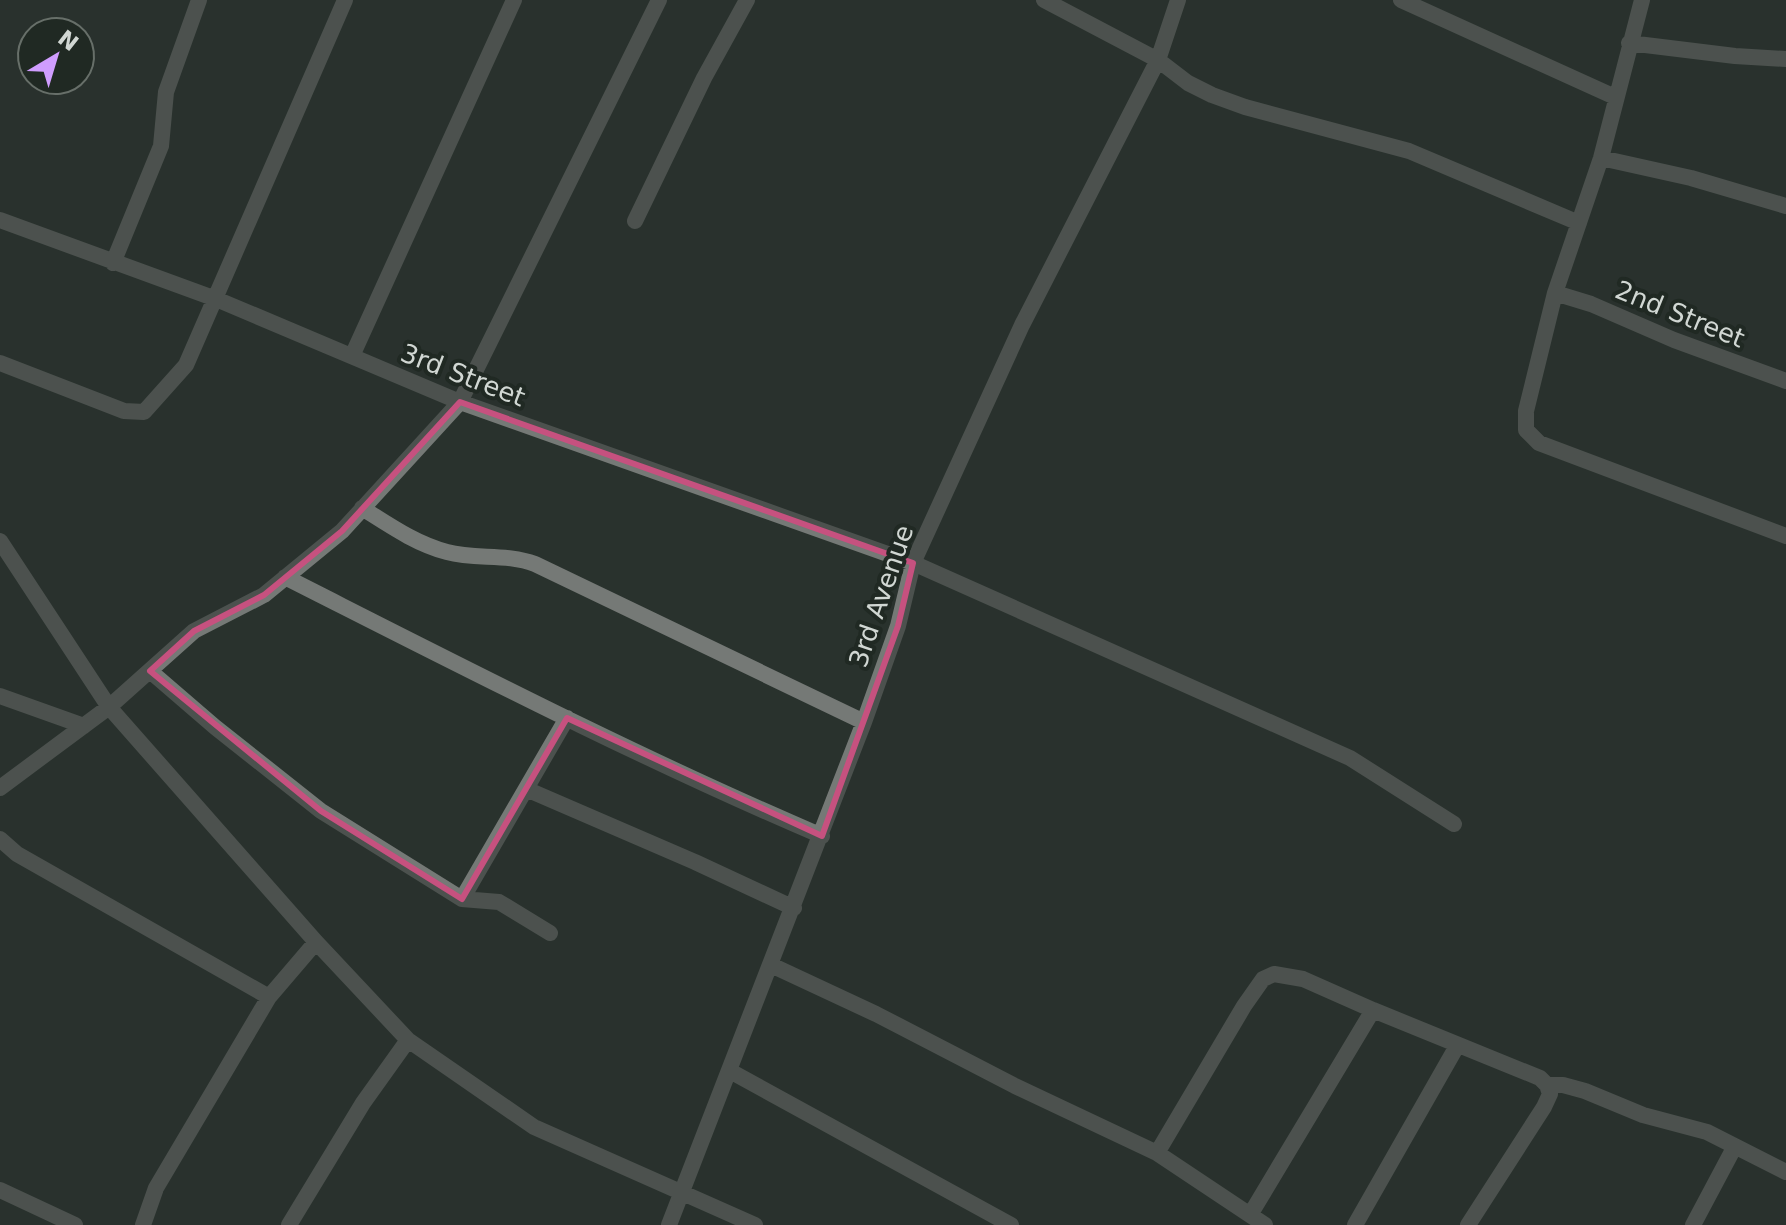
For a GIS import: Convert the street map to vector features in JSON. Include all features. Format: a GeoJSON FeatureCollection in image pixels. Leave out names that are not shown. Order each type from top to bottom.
{"type":"FeatureCollection","features":[{"type":"Feature","properties":{"kind":"street"},"geometry":{"type":"LineString","coordinates":[[113,263],[161,146],[166,92],[199,0]]}},
{"type":"Feature","properties":{"kind":"street"},"geometry":{"type":"LineString","coordinates":[[0,363],[124,411],[137,414],[155,403],[186,365],[345,0]]}},
{"type":"Feature","properties":{"kind":"street"},"geometry":{"type":"LineString","coordinates":[[352,356],[514,0]]}},
{"type":"Feature","properties":{"kind":"street"},"geometry":{"type":"LineString","coordinates":[[0,788],[109,707],[194,631],[264,595],[342,531],[460,402],[659,0]]}},
{"type":"Feature","properties":{"kind":"street"},"geometry":{"type":"LineString","coordinates":[[635,221],[704,78],[747,0]]}},
{"type":"Feature","properties":{"kind":"street"},"geometry":{"type":"LineString","coordinates":[[1044,0],[1158,60],[1188,83],[1212,95],[1245,107],[1409,151],[1579,223]]}},
{"type":"Feature","properties":{"kind":"street","name":"3rd Avenue"},"geometry":{"type":"LineString","coordinates":[[669,1225],[822,836],[898,626],[913,563],[1022,325],[1158,60],[1178,0]]}},
{"type":"Feature","properties":{"kind":"street"},"geometry":{"type":"LineString","coordinates":[[1401,0],[1615,97]]}},
{"type":"Feature","properties":{"kind":"street"},"geometry":{"type":"LineString","coordinates":[[1642,0],[1601,158],[1555,293],[1524,422],[1530,437],[1786,536]]}},
{"type":"Feature","properties":{"kind":"street"},"geometry":{"type":"LineString","coordinates":[[1629,43],[1786,59]]}},
{"type":"Feature","properties":{"kind":"street"},"geometry":{"type":"LineString","coordinates":[[1601,158],[1691,178],[1786,206]]}},
{"type":"Feature","properties":{"kind":"street","name":"3rd Street"},"geometry":{"type":"LineString","coordinates":[[0,220],[216,299],[460,402],[913,563],[1350,758],[1454,824]]}},
{"type":"Feature","properties":{"kind":"street","name":"2nd Street"},"geometry":{"type":"LineString","coordinates":[[1555,293],[1591,304],[1674,340],[1786,381]]}},
{"type":"Feature","properties":{"kind":"street"},"geometry":{"type":"LineString","coordinates":[[362,508],[412,539],[447,552],[522,559],[535,564],[864,722]]}},
{"type":"Feature","properties":{"kind":"street"},"geometry":{"type":"LineString","coordinates":[[0,541],[109,707],[316,942],[408,1040],[534,1127],[755,1225]]}},
{"type":"Feature","properties":{"kind":"street"},"geometry":{"type":"LineString","coordinates":[[285,577],[567,718],[727,795],[822,836]]}},
{"type":"Feature","properties":{"kind":"street"},"geometry":{"type":"LineString","coordinates":[[150,671],[321,811],[462,899],[499,902],[550,933]]}},
{"type":"Feature","properties":{"kind":"street"},"geometry":{"type":"LineString","coordinates":[[0,696],[84,726]]}},
{"type":"Feature","properties":{"kind":"street"},"geometry":{"type":"LineString","coordinates":[[462,899],[567,718]]}},
{"type":"Feature","properties":{"kind":"street"},"geometry":{"type":"LineString","coordinates":[[526,789],[794,908]]}},
{"type":"Feature","properties":{"kind":"street"},"geometry":{"type":"LineString","coordinates":[[0,839],[17,854],[44,870],[269,997]]}},
{"type":"Feature","properties":{"kind":"street"},"geometry":{"type":"LineString","coordinates":[[143,1225],[156,1188],[269,997],[316,942]]}},
{"type":"Feature","properties":{"kind":"street"},"geometry":{"type":"LineString","coordinates":[[771,965],[1157,1153],[1265,1225]]}},
{"type":"Feature","properties":{"kind":"street"},"geometry":{"type":"LineString","coordinates":[[1157,1153],[1263,979],[1274,974],[1303,979],[1457,1046],[1540,1078],[1547,1085],[1550,1094],[1544,1107],[1468,1225]]}},
{"type":"Feature","properties":{"kind":"street"},"geometry":{"type":"LineString","coordinates":[[1250,1215],[1373,1010]]}},
{"type":"Feature","properties":{"kind":"street"},"geometry":{"type":"LineString","coordinates":[[289,1225],[363,1103],[408,1040]]}},
{"type":"Feature","properties":{"kind":"street"},"geometry":{"type":"LineString","coordinates":[[1355,1225],[1457,1046]]}},
{"type":"Feature","properties":{"kind":"street"},"geometry":{"type":"LineString","coordinates":[[730,1071],[1011,1225]]}},
{"type":"Feature","properties":{"kind":"street"},"geometry":{"type":"LineString","coordinates":[[1547,1085],[1563,1085],[1585,1091],[1643,1115],[1707,1132],[1786,1172]]}},
{"type":"Feature","properties":{"kind":"street"},"geometry":{"type":"LineString","coordinates":[[1693,1225],[1735,1146]]}},
{"type":"Feature","properties":{"kind":"street"},"geometry":{"type":"LineString","coordinates":[[0,1190],[75,1225]]}},
{"type":"Feature","properties":{"kind":"highlighted area"},"geometry":{"type":"Polygon","coordinates":[[[460,402],[913,563],[898,626],[822,836],[567,718],[462,899],[321,811],[150,671],[194,631],[264,595],[342,531],[460,402]]]}}]}
